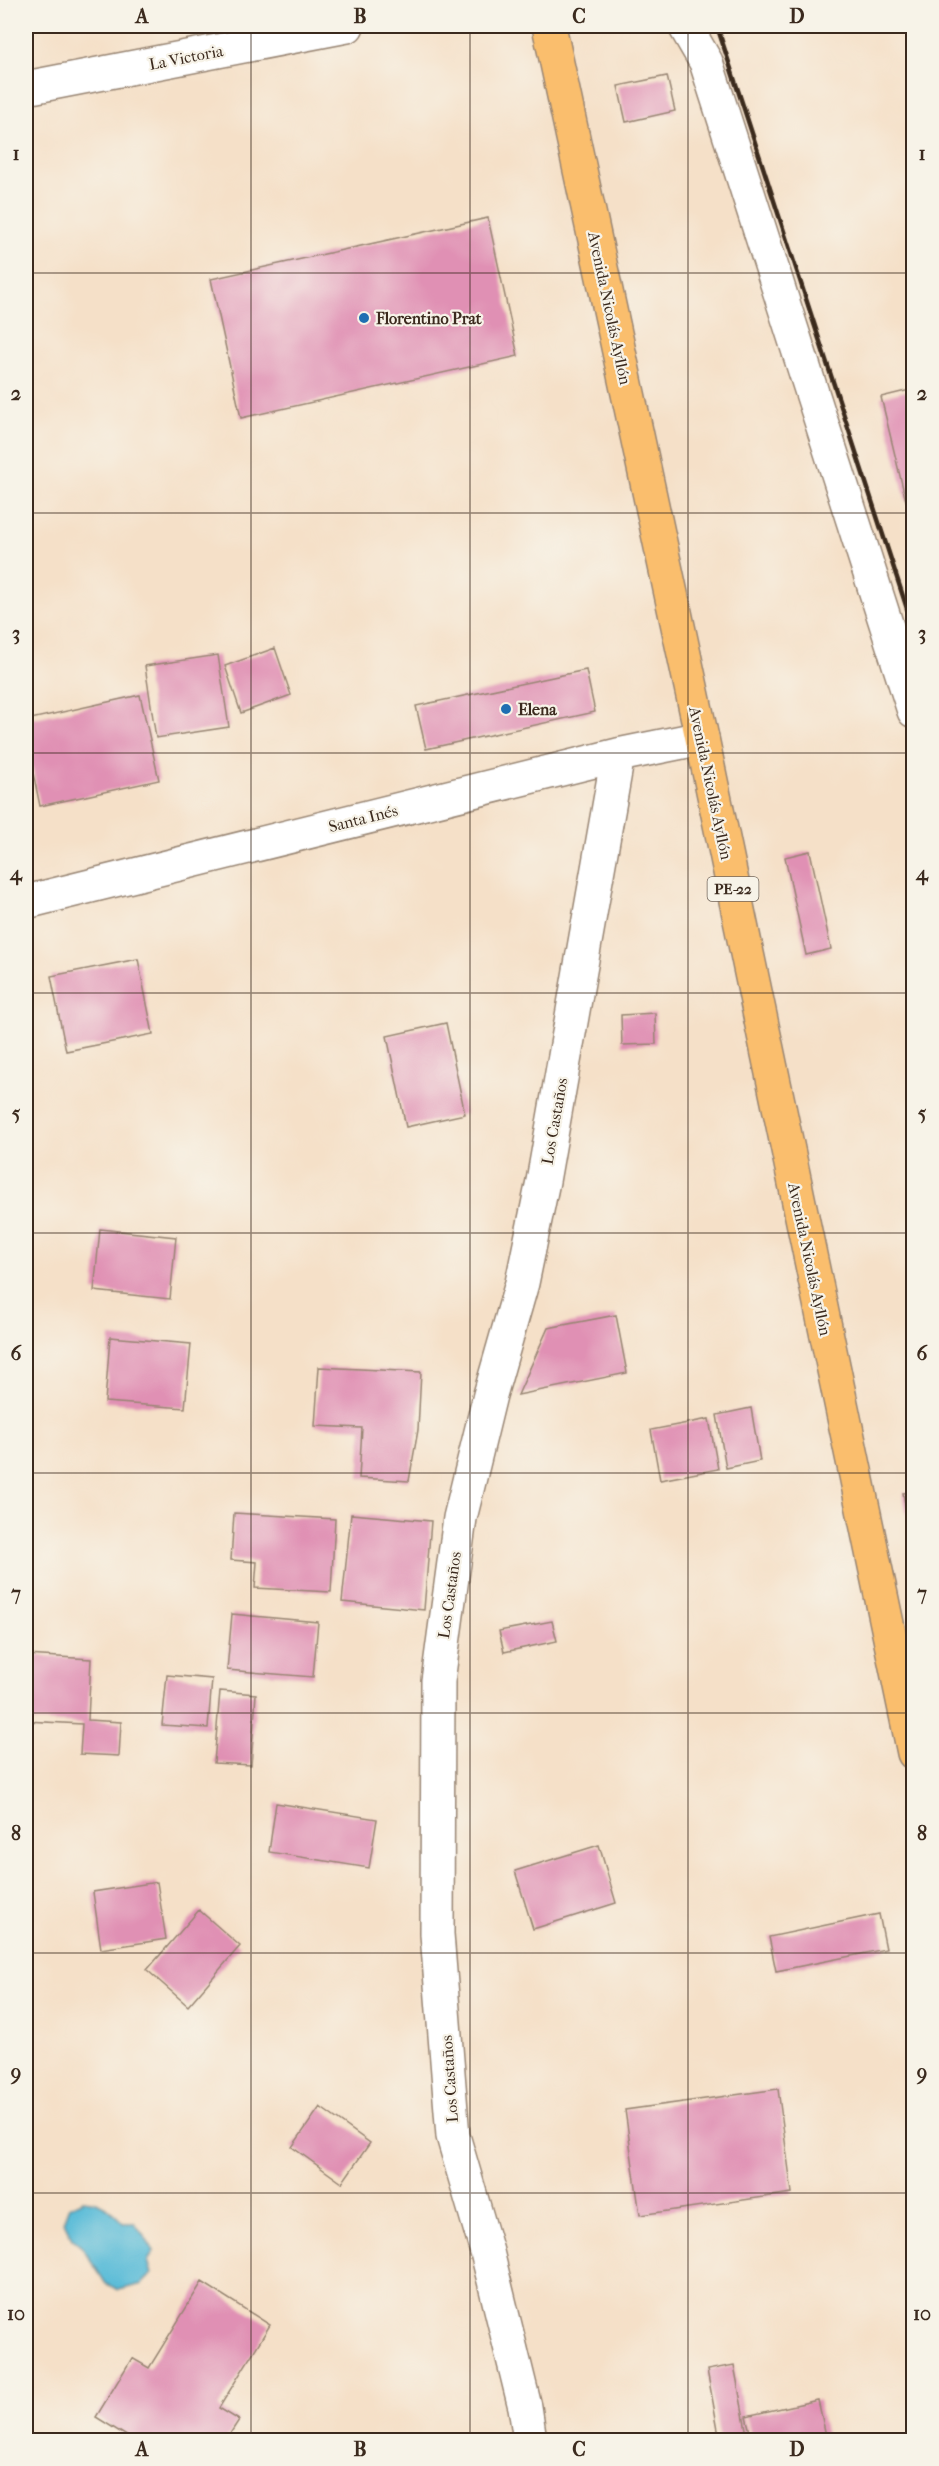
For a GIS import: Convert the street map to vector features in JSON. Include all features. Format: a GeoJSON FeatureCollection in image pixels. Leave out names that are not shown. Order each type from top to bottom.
{"type":"FeatureCollection","features":[{"type":"Feature","properties":{"kind":"highway","name":"Avenida Nicolás Ayllón"},"geometry":{"type":"LineString","coordinates":[[549,26],[702,738],[914,1753]]}},
{"type":"Feature","properties":{"kind":"street","name":"La Victoria"},"geometry":{"type":"LineString","coordinates":[[26,88],[347,26]]}},
{"type":"Feature","properties":{"kind":"street"},"geometry":{"type":"LineString","coordinates":[[685,26],[706,62],[914,711]]}},
{"type":"Feature","properties":{"kind":"street","name":"Santa Inés"},"geometry":{"type":"LineString","coordinates":[[26,902],[618,755],[702,738]]}},
{"type":"Feature","properties":{"kind":"street","name":"Los Castaños"},"geometry":{"type":"LineString","coordinates":[[530,2440],[525,2407],[487,2252],[453,2136],[437,1934],[438,1681],[460,1518],[490,1395],[522,1283],[543,1181],[618,755]]}},
{"type":"Feature","properties":{"kind":"water"},"geometry":{"type":"Polygon","coordinates":[[[83,2200],[105,2207],[123,2223],[135,2223],[154,2251],[148,2261],[152,2274],[142,2284],[119,2290],[106,2284],[83,2248],[72,2239],[64,2222],[70,2206],[83,2200]]]}},
{"type":"Feature","properties":{"kind":"building"},"geometry":{"type":"Polygon","coordinates":[[[667,76],[675,111],[626,122],[618,86],[667,76]]]}},
{"type":"Feature","properties":{"kind":"building","name":"Florentino Prat"},"geometry":{"type":"Polygon","coordinates":[[[488,218],[518,356],[241,418],[211,279],[488,218]]]}},
{"type":"Feature","properties":{"kind":"building"},"geometry":{"type":"Polygon","coordinates":[[[914,389],[914,500],[906,501],[881,397],[914,389]]]}},
{"type":"Feature","properties":{"kind":"building"},"geometry":{"type":"Polygon","coordinates":[[[275,648],[291,695],[241,713],[225,666],[275,648]]]}},
{"type":"Feature","properties":{"kind":"building"},"geometry":{"type":"Polygon","coordinates":[[[218,655],[229,727],[156,738],[145,666],[218,655]]]}},
{"type":"Feature","properties":{"kind":"building","name":"Elena"},"geometry":{"type":"Polygon","coordinates":[[[586,670],[595,712],[426,749],[416,706],[586,670]]]}},
{"type":"Feature","properties":{"kind":"building"},"geometry":{"type":"Polygon","coordinates":[[[140,695],[159,780],[40,806],[26,739],[26,720],[140,695]]]}},
{"type":"Feature","properties":{"kind":"building"},"geometry":{"type":"Polygon","coordinates":[[[810,851],[831,949],[806,955],[785,857],[810,851]]]}},
{"type":"Feature","properties":{"kind":"building"},"geometry":{"type":"Polygon","coordinates":[[[138,959],[153,1034],[66,1051],[51,976],[138,959]]]}},
{"type":"Feature","properties":{"kind":"building"},"geometry":{"type":"Polygon","coordinates":[[[655,1013],[656,1044],[622,1045],[621,1015],[655,1013]]]}},
{"type":"Feature","properties":{"kind":"building"},"geometry":{"type":"Polygon","coordinates":[[[446,1023],[465,1114],[406,1127],[387,1036],[446,1023]]]}},
{"type":"Feature","properties":{"kind":"building"},"geometry":{"type":"Polygon","coordinates":[[[100,1229],[176,1237],[170,1299],[94,1291],[100,1229]]]}},
{"type":"Feature","properties":{"kind":"building"},"geometry":{"type":"Polygon","coordinates":[[[616,1315],[627,1373],[518,1395],[548,1328],[616,1315]]]}},
{"type":"Feature","properties":{"kind":"building"},"geometry":{"type":"Polygon","coordinates":[[[110,1337],[191,1344],[185,1408],[105,1402],[110,1337]]]}},
{"type":"Feature","properties":{"kind":"building"},"geometry":{"type":"Polygon","coordinates":[[[319,1367],[421,1372],[418,1430],[409,1481],[359,1478],[362,1428],[315,1426],[319,1367]]]}},
{"type":"Feature","properties":{"kind":"building"},"geometry":{"type":"Polygon","coordinates":[[[751,1408],[760,1461],[726,1468],[717,1415],[751,1408]]]}},
{"type":"Feature","properties":{"kind":"building"},"geometry":{"type":"Polygon","coordinates":[[[709,1419],[718,1469],[660,1480],[651,1430],[709,1419]]]}},
{"type":"Feature","properties":{"kind":"building"},"geometry":{"type":"Polygon","coordinates":[[[914,1492],[914,1525],[909,1526],[903,1493],[914,1492]]]}},
{"type":"Feature","properties":{"kind":"building"},"geometry":{"type":"Polygon","coordinates":[[[234,1513],[335,1519],[331,1592],[255,1588],[257,1562],[231,1560],[234,1513]]]}},
{"type":"Feature","properties":{"kind":"building"},"geometry":{"type":"Polygon","coordinates":[[[351,1514],[431,1521],[424,1610],[342,1602],[351,1514]]]}},
{"type":"Feature","properties":{"kind":"building"},"geometry":{"type":"Polygon","coordinates":[[[232,1614],[318,1622],[313,1677],[227,1670],[232,1614]]]}},
{"type":"Feature","properties":{"kind":"building"},"geometry":{"type":"Polygon","coordinates":[[[552,1621],[557,1641],[504,1652],[499,1631],[552,1621]]]}},
{"type":"Feature","properties":{"kind":"building"},"geometry":{"type":"Polygon","coordinates":[[[26,1655],[91,1659],[88,1720],[121,1722],[119,1756],[80,1754],[82,1724],[26,1721],[26,1655]]]}},
{"type":"Feature","properties":{"kind":"building"},"geometry":{"type":"Polygon","coordinates":[[[167,1675],[212,1679],[208,1728],[162,1725],[167,1675]]]}},
{"type":"Feature","properties":{"kind":"building"},"geometry":{"type":"Polygon","coordinates":[[[220,1691],[256,1694],[251,1765],[214,1763],[220,1691]]]}},
{"type":"Feature","properties":{"kind":"building"},"geometry":{"type":"Polygon","coordinates":[[[276,1803],[377,1819],[369,1868],[269,1852],[276,1803]]]}},
{"type":"Feature","properties":{"kind":"building"},"geometry":{"type":"Polygon","coordinates":[[[599,1845],[616,1903],[533,1929],[515,1871],[599,1845]]]}},
{"type":"Feature","properties":{"kind":"building"},"geometry":{"type":"Polygon","coordinates":[[[157,1882],[166,1939],[101,1949],[93,1892],[157,1882]]]}},
{"type":"Feature","properties":{"kind":"building"},"geometry":{"type":"Polygon","coordinates":[[[199,1910],[240,1946],[188,2006],[147,1970],[199,1910]]]}},
{"type":"Feature","properties":{"kind":"building"},"geometry":{"type":"Polygon","coordinates":[[[879,1914],[886,1949],[776,1971],[769,1937],[879,1914]]]}},
{"type":"Feature","properties":{"kind":"building"},"geometry":{"type":"Polygon","coordinates":[[[778,2089],[792,2193],[640,2215],[625,2110],[778,2089]]]}},
{"type":"Feature","properties":{"kind":"building"},"geometry":{"type":"Polygon","coordinates":[[[320,2107],[370,2143],[342,2183],[292,2147],[320,2107]]]}},
{"type":"Feature","properties":{"kind":"building"},"geometry":{"type":"Polygon","coordinates":[[[202,2282],[270,2325],[219,2408],[239,2420],[226,2440],[133,2440],[96,2417],[132,2358],[149,2368],[202,2282]]]}},
{"type":"Feature","properties":{"kind":"building"},"geometry":{"type":"Polygon","coordinates":[[[734,2365],[748,2440],[720,2440],[707,2370],[734,2365]]]}},
{"type":"Feature","properties":{"kind":"building"},"geometry":{"type":"Polygon","coordinates":[[[818,2400],[827,2440],[752,2440],[746,2416],[818,2400]]]}},
{"type":"Feature","properties":{"kind":"railway"},"geometry":{"type":"LineString","coordinates":[[717,26],[914,630]]}},
{"type":"Feature","properties":{"kind":"place","name":"Florentino Prat"},"geometry":{"type":"Point","coordinates":[364,318]}},
{"type":"Feature","properties":{"kind":"place","name":"Elena"},"geometry":{"type":"Point","coordinates":[506,709]}}]}
